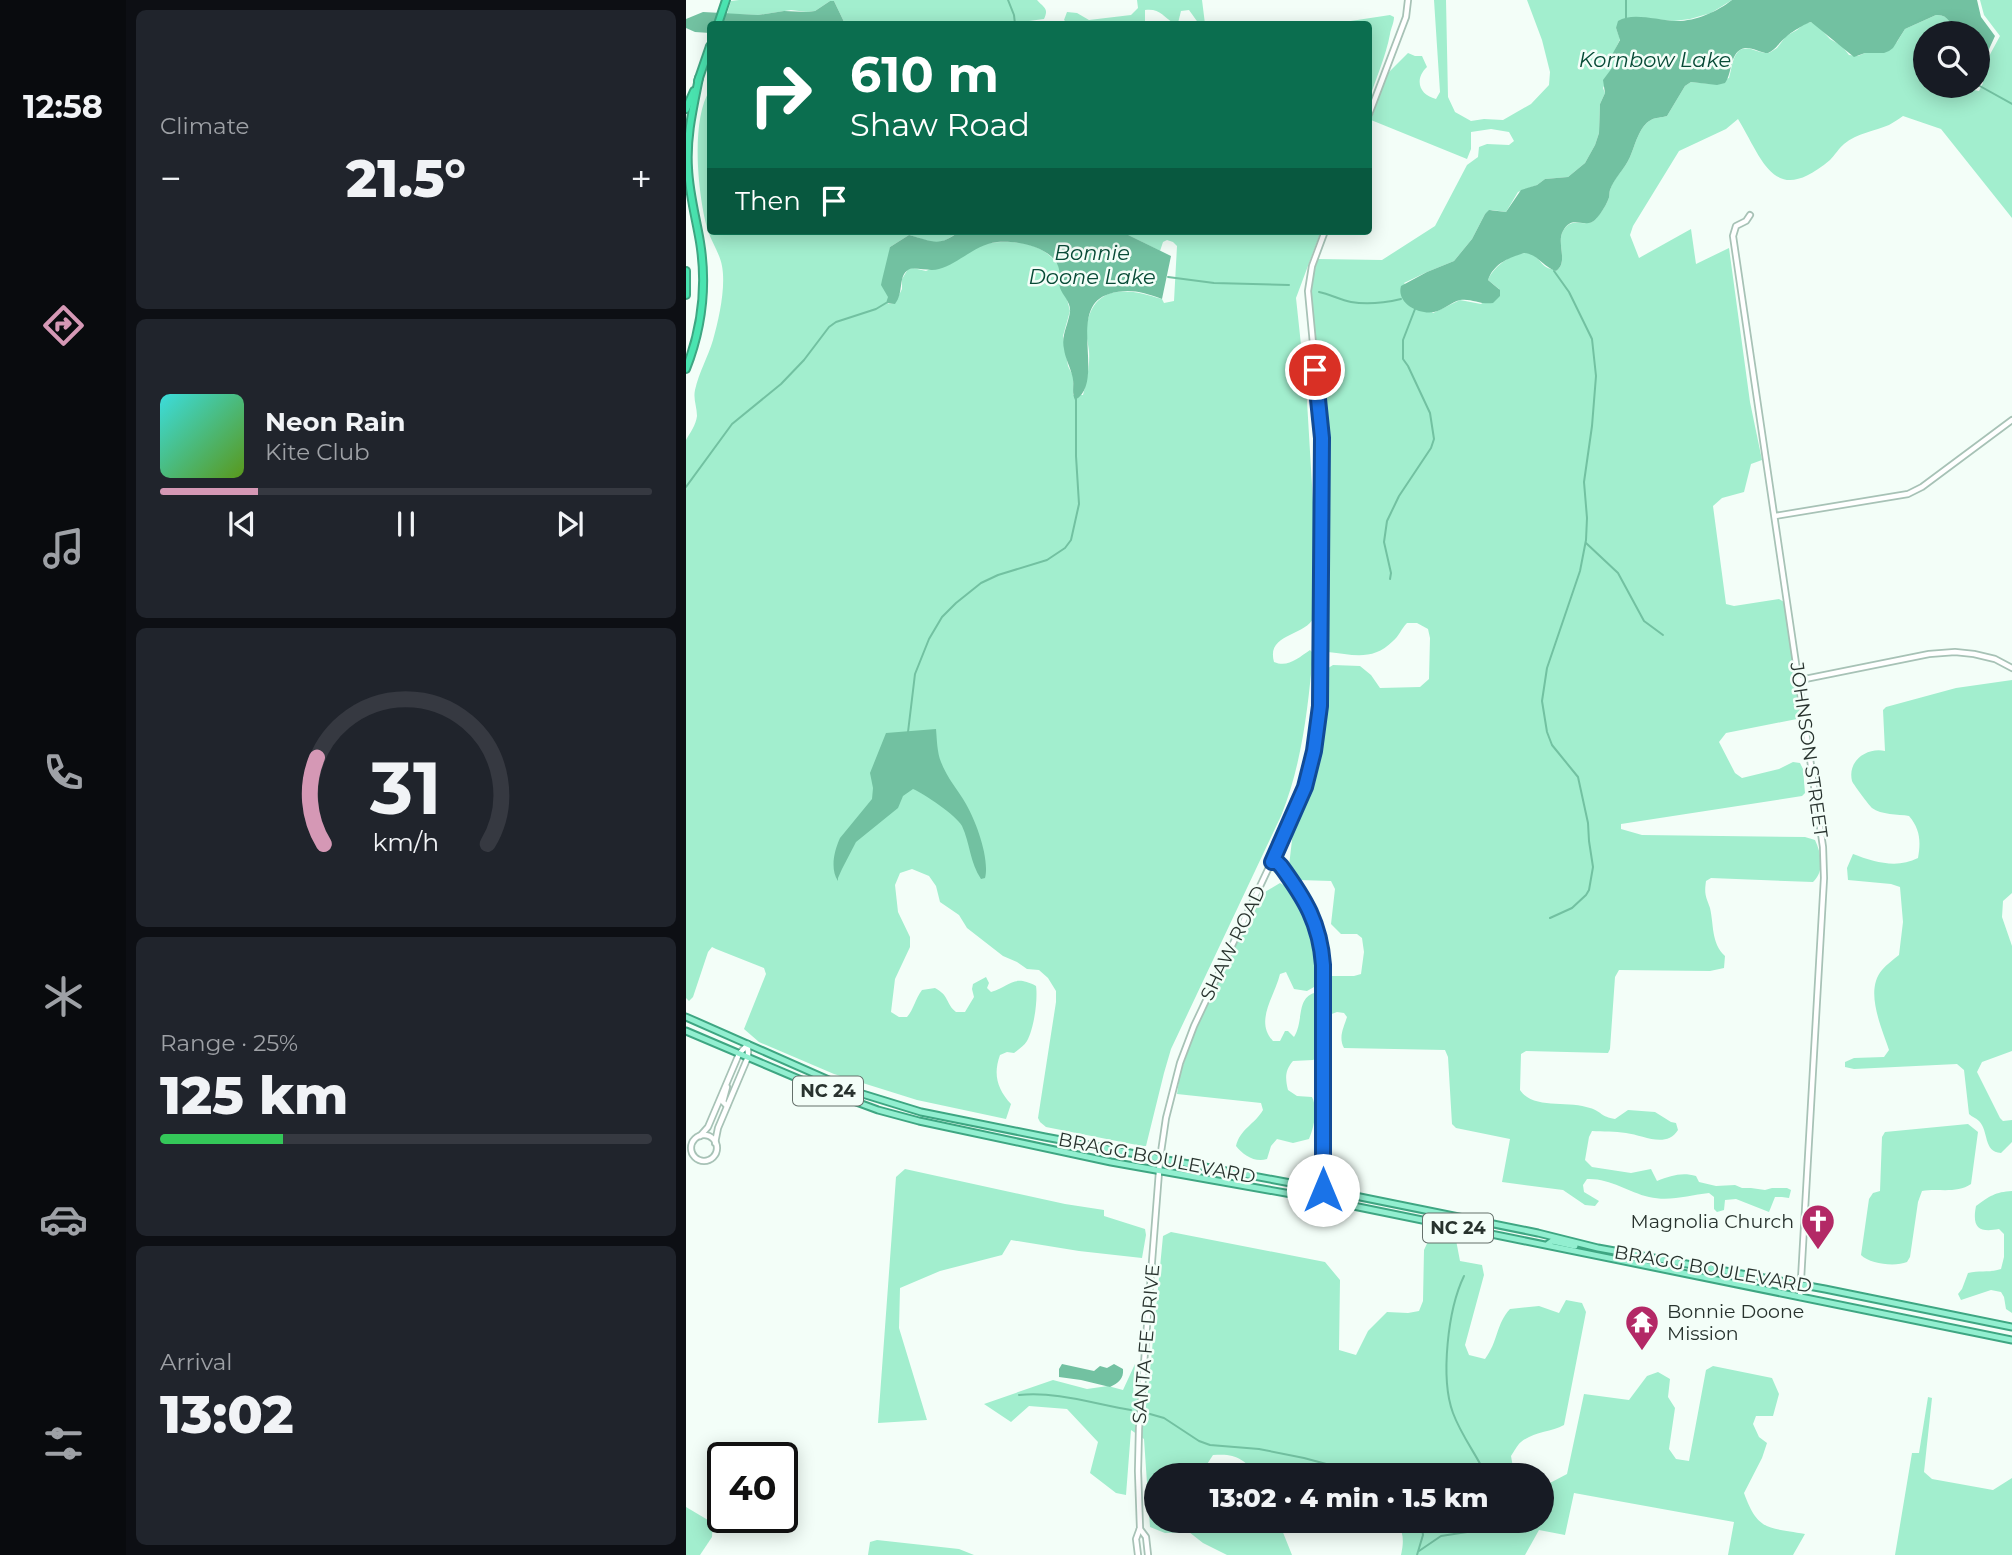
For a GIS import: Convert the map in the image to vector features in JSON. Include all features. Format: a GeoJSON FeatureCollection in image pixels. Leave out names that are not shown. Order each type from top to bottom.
{"type":"FeatureCollection","features":[{"type":"Feature","properties":{"kind":"highway"},"geometry":{"type":"LineString","coordinates":[[719,21],[726,0]]}},
{"type":"Feature","properties":{"kind":"highway"},"geometry":{"type":"LineString","coordinates":[[686,109],[707,56]]}},
{"type":"Feature","properties":{"kind":"highway"},"geometry":{"type":"LineString","coordinates":[[686,369],[700,324],[703,292],[702,251],[688,165],[690,123],[699,78]]}},
{"type":"Feature","properties":{"kind":"highway"},"geometry":{"type":"LineString","coordinates":[[686,271],[686,295]]}},
{"type":"Feature","properties":{"kind":"main road","name":"BRAGG BOULEVARD"},"geometry":{"type":"LineString","coordinates":[[686,1017],[856,1092],[908,1108],[1538,1233],[1589,1246],[2012,1327]]}},
{"type":"Feature","properties":{"kind":"main road","name":"BRAGG BOULEVARD"},"geometry":{"type":"LineString","coordinates":[[686,1031],[852,1100],[905,1117],[1160,1171],[1319,1199],[2012,1340]]}},
{"type":"Feature","properties":{"kind":"main road"},"geometry":{"type":"LineString","coordinates":[[1499,1236],[1533,1238],[1538,1233]]}},
{"type":"Feature","properties":{"kind":"main road"},"geometry":{"type":"LineString","coordinates":[[1547,1245],[1552,1241],[1589,1246]]}},
{"type":"Feature","properties":{"kind":"street"},"geometry":{"type":"LineString","coordinates":[[1372,106],[1406,17],[1408,0]]}},
{"type":"Feature","properties":{"kind":"street","name":"JOHNSON STREET"},"geometry":{"type":"LineString","coordinates":[[1749,215],[1746,221],[1736,226],[1733,236],[1800,680],[1825,878],[1800,1297]]}},
{"type":"Feature","properties":{"kind":"street","name":"SHAW ROAD"},"geometry":{"type":"LineString","coordinates":[[1160,1159],[1169,1103],[1188,1040],[1305,787],[1314,751],[1320,706],[1322,438],[1308,291],[1312,266],[1324,235]]}},
{"type":"Feature","properties":{"kind":"street"},"geometry":{"type":"LineString","coordinates":[[1775,516],[1908,494],[1922,487],[2012,420]]}},
{"type":"Feature","properties":{"kind":"street"},"geometry":{"type":"LineString","coordinates":[[1800,680],[1929,654],[1955,652],[1994,659],[2012,668]]}},
{"type":"Feature","properties":{"kind":"street"},"geometry":{"type":"LineString","coordinates":[[1272,862],[1304,899],[1313,916],[1322,954],[1323,1190]]}},
{"type":"Feature","properties":{"kind":"street"},"geometry":{"type":"LineString","coordinates":[[748,1044],[748,1057],[718,1128],[716,1150],[713,1157],[706,1161],[699,1160],[693,1155],[691,1147],[694,1140],[708,1127],[739,1054],[748,1044]]}},
{"type":"Feature","properties":{"kind":"street"},"geometry":{"type":"LineString","coordinates":[[727,1106],[723,1102],[728,1079]]}},
{"type":"Feature","properties":{"kind":"street"},"geometry":{"type":"LineString","coordinates":[[700,1136],[709,1137],[715,1143]]}},
{"type":"Feature","properties":{"kind":"street","name":"SANTA FE DRIVE"},"geometry":{"type":"LineString","coordinates":[[1138,1555],[1136,1539],[1140,1528],[1139,1428],[1160,1159]]}},
{"type":"Feature","properties":{"kind":"street","name":"SANTA FE DRIVE"},"geometry":{"type":"LineString","coordinates":[[1140,1528],[1146,1537],[1148,1555]]}},
{"type":"Feature","properties":{"kind":"shaded area"},"geometry":{"type":"Polygon","coordinates":[[[1037,0],[1046,13],[1044,19],[1029,21],[844,21],[834,1],[815,11],[791,10],[758,15],[727,14],[731,1],[1037,0]]]}},
{"type":"Feature","properties":{"kind":"shaded area"},"geometry":{"type":"Polygon","coordinates":[[[1137,0],[1202,0],[1205,21],[1197,21],[1189,10],[1181,11],[1178,21],[1171,21],[1150,10],[1145,10],[1145,21],[1064,20],[1067,12],[1077,13],[1089,20],[1131,15],[1138,8],[1137,0]]]}},
{"type":"Feature","properties":{"kind":"shaded area"},"geometry":{"type":"Polygon","coordinates":[[[1434,0],[1446,0],[1448,97],[1455,112],[1471,121],[1503,120],[1531,104],[1549,85],[1550,72],[1542,40],[1527,0],[1732,0],[1711,13],[1690,19],[1674,21],[1636,17],[1616,28],[1620,39],[1614,54],[1615,64],[1603,88],[1605,93],[1600,104],[1599,133],[1585,163],[1568,177],[1545,179],[1518,192],[1506,212],[1492,210],[1485,214],[1472,239],[1454,261],[1404,283],[1433,313],[1460,300],[1481,304],[1499,289],[1488,280],[1495,269],[1514,256],[1527,253],[1533,255],[1546,267],[1556,271],[1562,263],[1563,231],[1569,224],[1592,222],[1599,215],[1643,127],[1653,119],[1667,116],[1685,86],[1691,82],[1712,84],[1729,78],[1734,58],[1740,50],[1751,49],[1769,53],[1777,48],[1786,36],[1811,22],[1842,46],[1849,55],[1858,56],[1879,53],[1897,42],[1905,29],[1913,25],[1913,98],[1990,98],[1990,54],[2000,36],[1984,15],[1980,0],[2012,0],[2012,218],[1941,129],[1903,116],[1889,125],[1849,140],[1830,160],[1811,173],[1796,179],[1783,179],[1764,163],[1738,119],[1726,129],[1679,151],[1630,235],[1639,258],[1691,229],[1696,264],[1729,248],[1750,402],[1762,460],[1751,464],[1744,492],[1722,498],[1713,506],[1726,604],[1734,606],[1779,599],[1784,602],[1802,718],[1726,733],[1719,742],[1735,773],[1742,778],[1779,769],[1793,762],[1800,763],[1805,793],[1802,796],[1621,824],[1621,829],[1642,835],[1805,837],[1815,840],[1820,867],[1813,882],[1711,878],[1706,881],[1705,889],[1715,940],[1725,956],[1724,968],[1710,971],[1619,970],[1615,977],[1608,1053],[1526,1051],[1521,1054],[1520,1090],[1533,1100],[1594,1109],[1615,1119],[1628,1110],[1655,1112],[1676,1123],[1678,1130],[1673,1136],[1661,1140],[1622,1132],[1592,1131],[1585,1160],[1592,1167],[1631,1173],[1651,1169],[1657,1181],[1686,1174],[1696,1176],[1699,1182],[1716,1186],[1791,1190],[1789,1198],[1775,1197],[1769,1212],[1736,1199],[1725,1200],[1724,1210],[1717,1212],[1714,1209],[1714,1197],[1709,1193],[1657,1198],[1595,1179],[1587,1179],[1583,1185],[1584,1192],[1599,1201],[1595,1206],[1585,1205],[1563,1190],[1502,1182],[1510,1139],[1456,1128],[1452,1124],[1448,1057],[1445,1050],[1344,1048],[1342,1036],[1347,1017],[1344,1013],[1337,1012],[1329,1015],[1327,1010],[1327,980],[1331,976],[1361,974],[1364,952],[1362,938],[1357,934],[1341,934],[1331,924],[1335,889],[1331,881],[1299,880],[1291,876],[1289,866],[1293,831],[1308,796],[1321,729],[1327,715],[1325,670],[1333,665],[1360,666],[1380,688],[1420,687],[1429,679],[1430,638],[1428,629],[1417,623],[1407,623],[1393,641],[1378,652],[1355,655],[1328,652],[1325,645],[1325,436],[1311,296],[1318,259],[1382,260],[1435,226],[1467,165],[1478,157],[1479,147],[1487,144],[1509,145],[1514,141],[1509,132],[1491,129],[1471,132],[1471,149],[1467,159],[1372,120],[1387,74],[1408,53],[1422,56],[1427,67],[1421,76],[1420,86],[1426,94],[1436,99],[1440,92],[1434,0]]]}},
{"type":"Feature","properties":{"kind":"shaded area"},"geometry":{"type":"Polygon","coordinates":[[[1390,15],[1394,17],[1372,91],[1372,21],[1351,21],[1390,15]]]}},
{"type":"Feature","properties":{"kind":"shaded area"},"geometry":{"type":"Polygon","coordinates":[[[1936,15],[1950,21],[1923,21],[1936,15]]]}},
{"type":"Feature","properties":{"kind":"shaded area"},"geometry":{"type":"Polygon","coordinates":[[[707,96],[707,228],[701,199],[698,159],[700,120],[707,96]]]}},
{"type":"Feature","properties":{"kind":"shaded area"},"geometry":{"type":"Polygon","coordinates":[[[710,235],[909,235],[890,247],[888,304],[895,303],[908,269],[926,271],[985,244],[1016,242],[1036,247],[1053,258],[1059,267],[1070,311],[1063,336],[1068,366],[1073,376],[1073,395],[1083,395],[1089,362],[1086,327],[1091,310],[1098,301],[1106,295],[1127,291],[1162,299],[1164,303],[1174,301],[1177,246],[1167,240],[1163,242],[1160,251],[1128,235],[1320,235],[1296,298],[1307,401],[1314,519],[1314,617],[1303,628],[1281,640],[1273,653],[1274,662],[1284,664],[1310,650],[1313,653],[1303,736],[1281,816],[1171,1049],[1146,1146],[1046,1127],[1040,1122],[1038,1118],[1056,991],[1039,970],[1027,969],[1003,956],[967,928],[959,915],[940,902],[936,886],[929,876],[912,869],[900,873],[895,885],[898,912],[910,937],[910,947],[895,979],[891,1012],[899,1017],[907,1017],[922,990],[935,988],[956,1012],[965,1012],[974,997],[973,984],[986,977],[989,983],[987,988],[991,992],[1017,981],[1036,986],[1035,1014],[1027,1041],[1014,1053],[1000,1055],[998,1062],[998,1081],[1002,1093],[1011,1104],[1006,1119],[917,1100],[834,1074],[759,1042],[744,1029],[766,974],[764,968],[712,947],[693,997],[689,1001],[686,998],[686,440],[696,419],[695,390],[711,346],[721,303],[721,262],[710,235]]]}},
{"type":"Feature","properties":{"kind":"shaded area"},"geometry":{"type":"Polygon","coordinates":[[[909,235],[953,235],[940,242],[930,242],[909,235]]]}},
{"type":"Feature","properties":{"kind":"shaded area"},"geometry":{"type":"Polygon","coordinates":[[[2012,680],[2012,893],[2003,901],[2002,917],[2012,946],[2012,1051],[1982,1062],[1977,1072],[2000,1118],[2003,1121],[2012,1120],[2012,1142],[2001,1153],[1991,1149],[1982,1125],[1969,1114],[1964,1070],[1957,1064],[1854,1069],[1845,1067],[1845,1062],[1854,1058],[1884,1057],[1889,1050],[1876,1010],[1875,988],[1882,970],[1899,955],[1903,922],[1900,887],[1848,880],[1847,868],[1853,854],[1894,864],[1918,858],[1919,835],[1909,816],[1885,813],[1872,808],[1852,781],[1853,767],[1860,757],[1872,751],[1885,751],[1883,710],[1956,688],[2012,680]]]}},
{"type":"Feature","properties":{"kind":"shaded area"},"geometry":{"type":"Polygon","coordinates":[[[1280,883],[1292,891],[1308,914],[1313,929],[1316,973],[1314,987],[1307,991],[1294,989],[1286,972],[1280,974],[1265,1025],[1273,1041],[1280,1041],[1285,1031],[1294,1037],[1302,1005],[1308,996],[1314,993],[1317,1000],[1319,1057],[1293,1061],[1286,1078],[1288,1090],[1297,1096],[1312,1097],[1315,1118],[1309,1139],[1293,1143],[1277,1139],[1271,1146],[1267,1159],[1258,1160],[1246,1155],[1236,1146],[1241,1135],[1263,1110],[1261,1103],[1177,1094],[1180,1074],[1196,1029],[1260,895],[1280,883]]]}},
{"type":"Feature","properties":{"kind":"shaded area"},"geometry":{"type":"Polygon","coordinates":[[[1968,1124],[1978,1132],[1971,1184],[1954,1190],[1922,1191],[1907,1262],[1883,1264],[1870,1261],[1861,1255],[1869,1199],[1873,1193],[1880,1191],[1882,1137],[1885,1132],[1968,1124]]]}},
{"type":"Feature","properties":{"kind":"shaded area"},"geometry":{"type":"Polygon","coordinates":[[[905,1169],[1104,1210],[1104,1216],[1145,1229],[1146,1235],[1142,1258],[1011,1240],[1002,1255],[940,1271],[900,1288],[899,1328],[927,1420],[878,1423],[896,1177],[905,1169]]]}},
{"type":"Feature","properties":{"kind":"shaded area"},"geometry":{"type":"Polygon","coordinates":[[[2012,1191],[2012,1313],[2006,1309],[2001,1292],[1991,1290],[1961,1300],[1958,1294],[1968,1273],[2001,1269],[2004,1234],[1999,1229],[1986,1230],[1978,1227],[1975,1213],[1976,1206],[1989,1197],[2012,1191]]]}},
{"type":"Feature","properties":{"kind":"shaded area"},"geometry":{"type":"Polygon","coordinates":[[[1171,1232],[1325,1262],[1340,1280],[1339,1350],[1356,1355],[1368,1331],[1387,1312],[1419,1311],[1423,1301],[1424,1250],[1431,1235],[1456,1240],[1460,1261],[1482,1265],[1484,1275],[1465,1345],[1469,1355],[1485,1359],[1510,1309],[1539,1306],[1559,1313],[1566,1300],[1582,1303],[1586,1312],[1564,1425],[1531,1436],[1520,1443],[1511,1456],[1512,1463],[1245,1463],[1228,1455],[1213,1455],[1208,1463],[1146,1463],[1144,1439],[1131,1430],[1126,1495],[1116,1493],[1090,1473],[1098,1442],[1067,1409],[1029,1406],[1011,1422],[984,1404],[1053,1380],[1087,1389],[1108,1386],[1123,1390],[1135,1364],[1133,1395],[1147,1402],[1163,1236],[1171,1232]]]}},
{"type":"Feature","properties":{"kind":"shaded area"},"geometry":{"type":"Polygon","coordinates":[[[1713,1366],[1772,1378],[1779,1394],[1773,1416],[1756,1416],[1753,1424],[1759,1437],[1767,1443],[1744,1493],[1754,1515],[1766,1526],[1805,1534],[1793,1555],[1728,1555],[1734,1522],[1574,1493],[1565,1535],[1554,1533],[1554,1481],[1567,1474],[1584,1394],[1629,1400],[1647,1376],[1658,1372],[1670,1379],[1668,1397],[1675,1408],[1669,1449],[1676,1459],[1689,1461],[1706,1370],[1713,1366]]]}},
{"type":"Feature","properties":{"kind":"shaded area"},"geometry":{"type":"Polygon","coordinates":[[[1928,1397],[1932,1398],[1924,1472],[1932,1479],[1993,1490],[2012,1478],[2012,1555],[1895,1555],[1912,1453],[1919,1453],[1928,1397]]]}},
{"type":"Feature","properties":{"kind":"shaded area"},"geometry":{"type":"Polygon","coordinates":[[[686,1507],[707,1519],[707,1533],[712,1533],[700,1555],[686,1555],[686,1507]]]}},
{"type":"Feature","properties":{"kind":"shaded area"},"geometry":{"type":"Polygon","coordinates":[[[1190,1533],[1283,1533],[1292,1555],[1227,1555],[1190,1533]]]}},
{"type":"Feature","properties":{"kind":"shaded area"},"geometry":{"type":"Polygon","coordinates":[[[1402,1533],[1537,1533],[1525,1555],[1401,1555],[1402,1533]]]}},
{"type":"Feature","properties":{"kind":"shaded area"},"geometry":{"type":"Polygon","coordinates":[[[877,1540],[959,1549],[974,1555],[868,1555],[870,1542],[877,1540]]]}},
{"type":"Feature","properties":{"kind":"water","name":"Kornbow Lake"},"geometry":{"type":"Polygon","coordinates":[[[1732,0],[1977,0],[1984,21],[1950,21],[1936,15],[1923,21],[1913,21],[1913,25],[1905,29],[1889,51],[1854,57],[1811,22],[1791,33],[1768,53],[1748,48],[1740,50],[1736,53],[1725,83],[1717,85],[1691,82],[1685,86],[1667,116],[1653,119],[1643,127],[1599,216],[1588,223],[1573,222],[1566,226],[1561,236],[1562,263],[1556,271],[1524,253],[1494,269],[1488,280],[1500,290],[1500,296],[1493,303],[1460,300],[1438,311],[1422,312],[1405,302],[1400,292],[1401,286],[1454,261],[1472,239],[1489,210],[1506,212],[1521,190],[1537,185],[1545,179],[1568,177],[1585,163],[1599,133],[1600,104],[1605,93],[1603,80],[1615,64],[1613,53],[1620,40],[1616,28],[1618,21],[1630,17],[1689,20],[1732,0]]]}},
{"type":"Feature","properties":{"kind":"water"},"geometry":{"type":"Polygon","coordinates":[[[834,1],[844,21],[707,21],[707,33],[686,28],[686,19],[703,12],[758,15],[784,11],[815,11],[834,1]]]}},
{"type":"Feature","properties":{"kind":"water","name":"Kornbow Lake"},"geometry":{"type":"Polygon","coordinates":[[[1990,29],[1995,36],[1990,47],[1990,29]]]}},
{"type":"Feature","properties":{"kind":"water","name":"Bonnie Doone Lake"},"geometry":{"type":"Polygon","coordinates":[[[909,235],[935,242],[952,236],[1128,235],[1171,256],[1162,299],[1123,291],[1109,294],[1096,302],[1087,329],[1088,378],[1084,391],[1075,400],[1073,378],[1063,344],[1069,305],[1060,288],[1058,266],[1054,259],[1040,249],[1022,243],[997,242],[981,247],[939,269],[910,269],[903,276],[898,300],[895,304],[886,303],[888,297],[881,285],[890,247],[909,235]]]}},
{"type":"Feature","properties":{"kind":"water"},"geometry":{"type":"Polygon","coordinates":[[[936,729],[941,762],[978,830],[986,861],[985,878],[981,879],[977,873],[959,821],[913,789],[903,796],[898,808],[856,842],[838,881],[834,866],[836,849],[840,838],[872,799],[870,773],[886,733],[936,729]]]}},
{"type":"Feature","properties":{"kind":"water"},"geometry":{"type":"Polygon","coordinates":[[[1062,1364],[1094,1371],[1100,1366],[1107,1368],[1114,1364],[1123,1369],[1123,1375],[1110,1387],[1059,1377],[1062,1364]]]}},
{"type":"Feature","properties":{"kind":"waterway"},"geometry":{"type":"LineString","coordinates":[[1008,0],[1015,21]]}},
{"type":"Feature","properties":{"kind":"waterway"},"geometry":{"type":"LineString","coordinates":[[1626,0],[1626,19]]}},
{"type":"Feature","properties":{"kind":"waterway"},"geometry":{"type":"LineString","coordinates":[[1990,92],[2012,104]]}},
{"type":"Feature","properties":{"kind":"waterway"},"geometry":{"type":"LineString","coordinates":[[1550,918],[1572,908],[1586,895],[1593,867],[1588,823],[1578,777],[1552,745],[1542,701],[1547,668],[1580,571],[1586,540],[1584,482],[1596,376],[1592,339],[1569,292],[1554,271]]}},
{"type":"Feature","properties":{"kind":"waterway"},"geometry":{"type":"LineString","coordinates":[[1168,277],[1214,283],[1289,285]]}},
{"type":"Feature","properties":{"kind":"waterway"},"geometry":{"type":"LineString","coordinates":[[1319,292],[1357,303],[1401,299]]}},
{"type":"Feature","properties":{"kind":"waterway"},"geometry":{"type":"LineString","coordinates":[[686,487],[732,424],[781,384],[804,360],[829,327],[886,303]]}},
{"type":"Feature","properties":{"kind":"waterway"},"geometry":{"type":"LineString","coordinates":[[1390,579],[1384,542],[1387,521],[1434,439],[1430,413],[1403,359],[1403,340],[1415,309]]}},
{"type":"Feature","properties":{"kind":"waterway"},"geometry":{"type":"LineString","coordinates":[[908,732],[915,674],[929,639],[942,617],[981,583],[1047,560],[1065,548],[1071,540],[1079,504],[1076,399]]}},
{"type":"Feature","properties":{"kind":"waterway"},"geometry":{"type":"LineString","coordinates":[[1586,543],[1618,573],[1644,621],[1663,635]]}},
{"type":"Feature","properties":{"kind":"waterway"},"geometry":{"type":"LineString","coordinates":[[1464,1276],[1450,1325],[1447,1381],[1456,1421],[1479,1463]]}},
{"type":"Feature","properties":{"kind":"waterway"},"geometry":{"type":"LineString","coordinates":[[1019,1395],[1061,1396],[1131,1410]]}},
{"type":"Feature","properties":{"kind":"waterway"},"geometry":{"type":"LineString","coordinates":[[1150,1414],[1164,1418],[1199,1441],[1210,1445],[1259,1449],[1323,1463]]}},
{"type":"Feature","properties":{"kind":"waterway"},"geometry":{"type":"LineString","coordinates":[[1417,1555],[1423,1533]]}},
{"type":"Feature","properties":{"kind":"waterway"},"geometry":{"type":"LineString","coordinates":[[1419,1551],[1441,1536],[1460,1533]]}},
{"type":"Feature","properties":{"kind":"place","name":"Magnolia Church"},"geometry":{"type":"Point","coordinates":[1818,1251]}},
{"type":"Feature","properties":{"kind":"place","name":"Bonnie Doone Mission"},"geometry":{"type":"Point","coordinates":[1642,1352]}},
{"type":"Feature","properties":{"kind":"route"},"geometry":{"type":"LineString","coordinates":[[1315,370],[1322,438],[1322,660],[1318,730],[1305,787],[1272,862],[1281,866],[1308,905],[1321,942],[1323,1190]]}}]}
